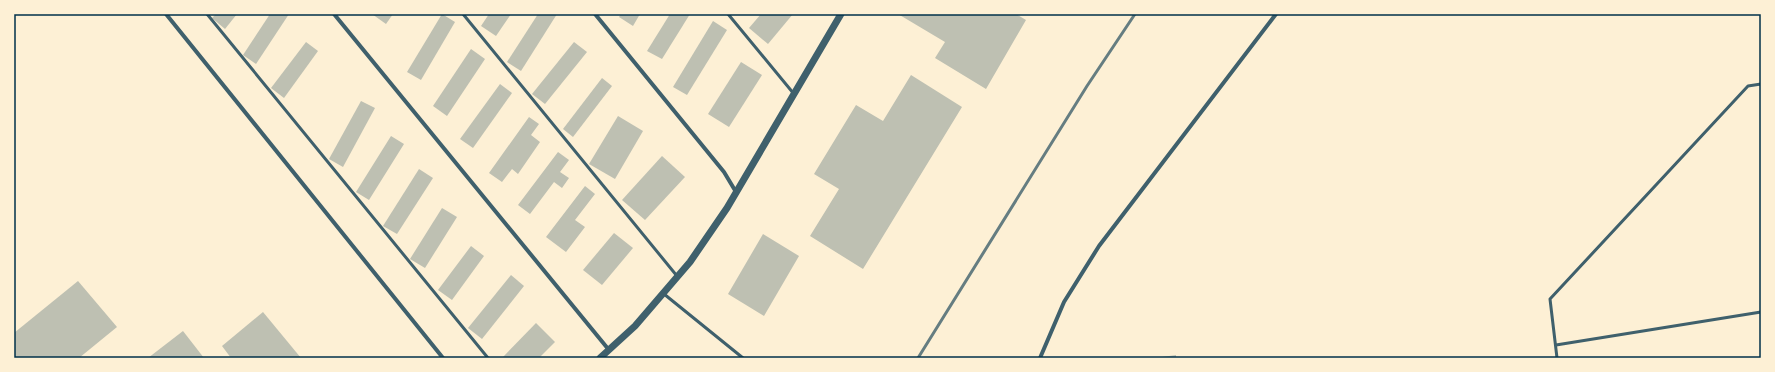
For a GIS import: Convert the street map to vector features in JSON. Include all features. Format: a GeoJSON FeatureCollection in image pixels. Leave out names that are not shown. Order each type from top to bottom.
{"type":"FeatureCollection","features":[{"type":"Feature","properties":{"kind":"street"},"geometry":{"type":"LineString","coordinates":[[166,14],[444,358]]}},
{"type":"Feature","properties":{"kind":"street"},"geometry":{"type":"LineString","coordinates":[[334,14],[610,351]]}},
{"type":"Feature","properties":{"kind":"street"},"geometry":{"type":"LineString","coordinates":[[595,14],[724,172],[736,192]]}},
{"type":"Feature","properties":{"kind":"street"},"geometry":{"type":"LineString","coordinates":[[600,358],[610,351],[664,294],[713,230],[841,14]]}},
{"type":"Feature","properties":{"kind":"street"},"geometry":{"type":"LineString","coordinates":[[1040,358],[1052,326],[1064,302],[1099,246],[1276,14]]}},
{"type":"Feature","properties":{"kind":"lane"},"geometry":{"type":"LineString","coordinates":[[207,14],[488,358]]}},
{"type":"Feature","properties":{"kind":"lane"},"geometry":{"type":"LineString","coordinates":[[463,14],[678,277]]}},
{"type":"Feature","properties":{"kind":"lane"},"geometry":{"type":"LineString","coordinates":[[728,14],[794,94]]}},
{"type":"Feature","properties":{"kind":"lane"},"geometry":{"type":"LineString","coordinates":[[1557,358],[1550,299],[1748,86],[1761,84]]}},
{"type":"Feature","properties":{"kind":"lane"},"geometry":{"type":"LineString","coordinates":[[664,294],[743,358]]}},
{"type":"Feature","properties":{"kind":"lane"},"geometry":{"type":"LineString","coordinates":[[1556,345],[1761,312]]}},
{"type":"Feature","properties":{"kind":"building"},"geometry":{"type":"Polygon","coordinates":[[[216,14],[237,14],[225,29],[212,18],[216,14]]]}},
{"type":"Feature","properties":{"kind":"building"},"geometry":{"type":"Polygon","coordinates":[[[270,14],[289,14],[256,64],[243,55],[270,14]]]}},
{"type":"Feature","properties":{"kind":"building"},"geometry":{"type":"Polygon","coordinates":[[[372,14],[393,14],[386,24],[372,14]]]}},
{"type":"Feature","properties":{"kind":"building"},"geometry":{"type":"Polygon","coordinates":[[[442,14],[455,22],[421,80],[407,72],[442,14]]]}},
{"type":"Feature","properties":{"kind":"building"},"geometry":{"type":"Polygon","coordinates":[[[489,14],[511,14],[496,36],[481,26],[489,14]]]}},
{"type":"Feature","properties":{"kind":"building"},"geometry":{"type":"Polygon","coordinates":[[[538,14],[557,14],[521,71],[507,62],[538,14]]]}},
{"type":"Feature","properties":{"kind":"building"},"geometry":{"type":"Polygon","coordinates":[[[621,14],[640,14],[633,26],[619,17],[621,14]]]}},
{"type":"Feature","properties":{"kind":"building"},"geometry":{"type":"Polygon","coordinates":[[[670,14],[690,14],[662,59],[647,51],[670,14]]]}},
{"type":"Feature","properties":{"kind":"building"},"geometry":{"type":"Polygon","coordinates":[[[761,14],[793,14],[768,44],[749,28],[761,14]]]}},
{"type":"Feature","properties":{"kind":"building"},"geometry":{"type":"Polygon","coordinates":[[[898,14],[1016,14],[1026,20],[986,89],[935,58],[945,42],[898,14]]]}},
{"type":"Feature","properties":{"kind":"building"},"geometry":{"type":"Polygon","coordinates":[[[713,21],[727,30],[687,95],[673,87],[713,21]]]}},
{"type":"Feature","properties":{"kind":"building"},"geometry":{"type":"Polygon","coordinates":[[[306,42],[318,51],[284,98],[271,88],[306,42]]]}},
{"type":"Feature","properties":{"kind":"building"},"geometry":{"type":"Polygon","coordinates":[[[574,42],[587,52],[545,104],[532,94],[574,42]]]}},
{"type":"Feature","properties":{"kind":"building"},"geometry":{"type":"Polygon","coordinates":[[[471,49],[485,59],[447,116],[433,106],[471,49]]]}},
{"type":"Feature","properties":{"kind":"building"},"geometry":{"type":"Polygon","coordinates":[[[741,62],[762,75],[729,127],[708,114],[741,62]]]}},
{"type":"Feature","properties":{"kind":"building"},"geometry":{"type":"Polygon","coordinates":[[[911,75],[962,107],[863,269],[810,236],[839,189],[814,174],[856,105],[883,121],[911,75]]]}},
{"type":"Feature","properties":{"kind":"building"},"geometry":{"type":"Polygon","coordinates":[[[602,78],[612,86],[573,137],[563,129],[602,78]]]}},
{"type":"Feature","properties":{"kind":"building"},"geometry":{"type":"Polygon","coordinates":[[[500,84],[512,93],[473,148],[460,139],[500,84]]]}},
{"type":"Feature","properties":{"kind":"building"},"geometry":{"type":"Polygon","coordinates":[[[361,101],[375,108],[343,167],[329,159],[361,101]]]}},
{"type":"Feature","properties":{"kind":"building"},"geometry":{"type":"Polygon","coordinates":[[[618,116],[643,131],[615,179],[589,164],[618,116]]]}},
{"type":"Feature","properties":{"kind":"building"},"geometry":{"type":"Polygon","coordinates":[[[529,117],[539,124],[531,135],[540,142],[518,174],[512,169],[502,182],[489,173],[529,117]]]}},
{"type":"Feature","properties":{"kind":"building"},"geometry":{"type":"Polygon","coordinates":[[[391,136],[404,144],[369,200],[356,192],[391,136]]]}},
{"type":"Feature","properties":{"kind":"building"},"geometry":{"type":"Polygon","coordinates":[[[558,152],[569,160],[560,172],[569,178],[562,188],[554,182],[530,214],[518,205],[558,152]]]}},
{"type":"Feature","properties":{"kind":"building"},"geometry":{"type":"Polygon","coordinates":[[[662,156],[685,177],[645,220],[622,200],[662,156]]]}},
{"type":"Feature","properties":{"kind":"building"},"geometry":{"type":"Polygon","coordinates":[[[419,169],[433,178],[397,234],[383,226],[419,169]]]}},
{"type":"Feature","properties":{"kind":"building"},"geometry":{"type":"Polygon","coordinates":[[[585,186],[595,194],[575,220],[585,227],[566,252],[546,237],[585,186]]]}},
{"type":"Feature","properties":{"kind":"building"},"geometry":{"type":"Polygon","coordinates":[[[442,208],[457,217],[425,268],[410,259],[442,208]]]}},
{"type":"Feature","properties":{"kind":"building"},"geometry":{"type":"Polygon","coordinates":[[[614,233],[633,248],[602,285],[583,270],[614,233]]]}},
{"type":"Feature","properties":{"kind":"building"},"geometry":{"type":"Polygon","coordinates":[[[763,234],[799,256],[764,316],[728,294],[763,234]]]}},
{"type":"Feature","properties":{"kind":"building"},"geometry":{"type":"Polygon","coordinates":[[[471,246],[484,256],[452,300],[438,290],[471,246]]]}},
{"type":"Feature","properties":{"kind":"building"},"geometry":{"type":"Polygon","coordinates":[[[511,275],[524,286],[482,339],[468,328],[511,275]]]}},
{"type":"Feature","properties":{"kind":"building"},"geometry":{"type":"Polygon","coordinates":[[[78,281],[117,327],[79,358],[14,358],[14,333],[78,281]]]}},
{"type":"Feature","properties":{"kind":"building"},"geometry":{"type":"Polygon","coordinates":[[[263,312],[301,358],[231,358],[222,346],[263,312]]]}},
{"type":"Feature","properties":{"kind":"building"},"geometry":{"type":"Polygon","coordinates":[[[536,323],[555,342],[539,358],[502,358],[536,323]]]}},
{"type":"Feature","properties":{"kind":"building"},"geometry":{"type":"Polygon","coordinates":[[[183,331],[204,358],[148,358],[183,331]]]}},
{"type":"Feature","properties":{"kind":"building"},"geometry":{"type":"Polygon","coordinates":[[[1176,355],[1176,358],[1162,358],[1162,357],[1176,355]]]}},
{"type":"Feature","properties":{"kind":"railway"},"geometry":{"type":"LineString","coordinates":[[918,358],[1087,86],[1135,14]]}}]}
